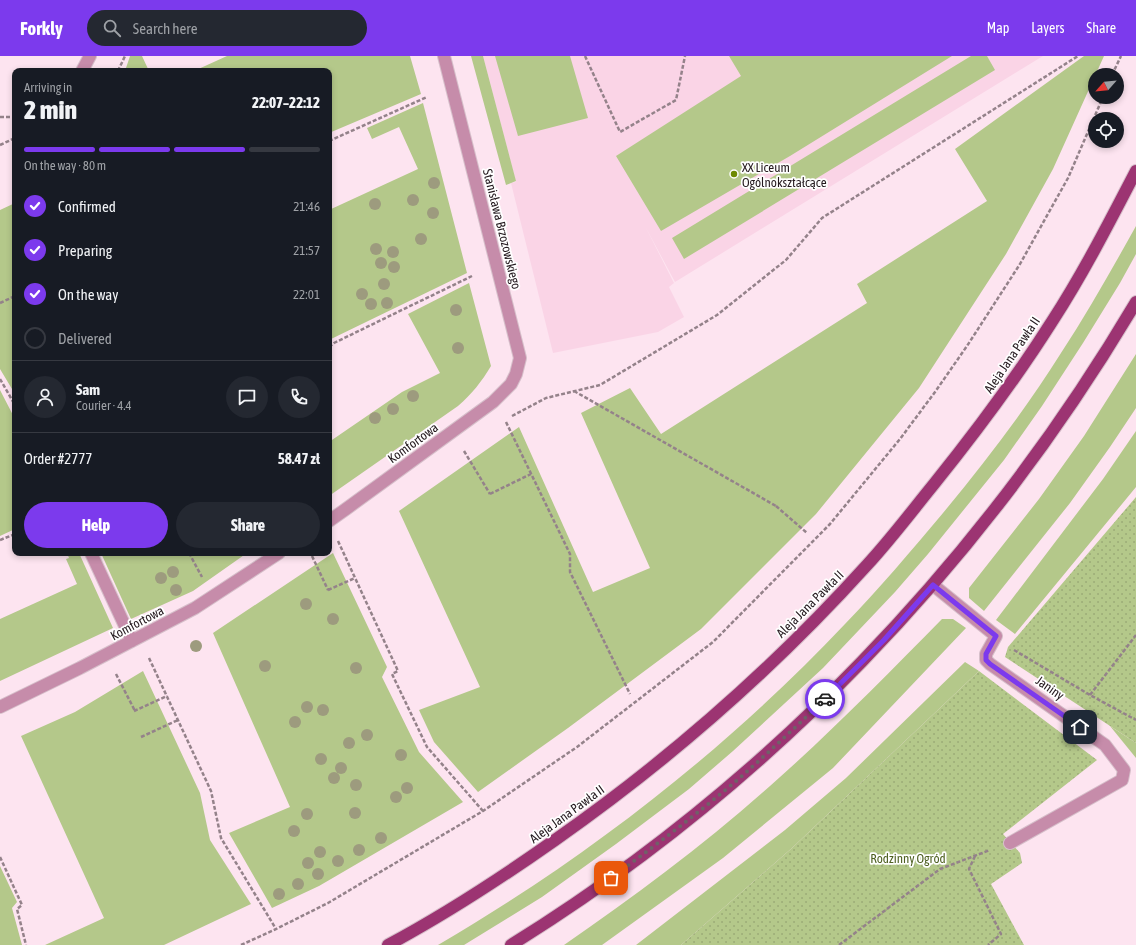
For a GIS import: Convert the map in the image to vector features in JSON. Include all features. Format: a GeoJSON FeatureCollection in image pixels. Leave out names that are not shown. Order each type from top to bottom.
{"type":"FeatureCollection","features":[{"type":"Feature","properties":{"kind":"main road","name":"Aleja Jana Pawła II"},"geometry":{"type":"LineString","coordinates":[[388,945],[462,903],[533,856],[634,783],[725,706],[830,605],[869,563],[963,449],[1011,383],[1062,305],[1136,171]]}},
{"type":"Feature","properties":{"kind":"main road"},"geometry":{"type":"LineString","coordinates":[[511,945],[590,893],[643,855],[696,814],[785,738],[889,634],[933,585],[1003,500],[1073,401],[1136,302]]}},
{"type":"Feature","properties":{"kind":"street"},"geometry":{"type":"LineString","coordinates":[[84,68],[90,56]]}},
{"type":"Feature","properties":{"kind":"street","name":"Stanisława Brzozowskiego"},"geometry":{"type":"LineString","coordinates":[[444,56],[520,358],[512,384],[493,402]]}},
{"type":"Feature","properties":{"kind":"street","name":"Komfortowa"},"geometry":{"type":"LineString","coordinates":[[332,519],[493,402]]}},
{"type":"Feature","properties":{"kind":"street"},"geometry":{"type":"LineString","coordinates":[[92,556],[132,642]]}},
{"type":"Feature","properties":{"kind":"street","name":"Komfortowa"},"geometry":{"type":"LineString","coordinates":[[0,707],[132,642],[196,608],[275,556]]}},
{"type":"Feature","properties":{"kind":"street"},"geometry":{"type":"LineString","coordinates":[[933,585],[996,636]]}},
{"type":"Feature","properties":{"kind":"street","name":"Janiny"},"geometry":{"type":"LineString","coordinates":[[996,636],[986,654],[986,660],[1105,745],[1124,770],[1122,780],[1010,843]]}},
{"type":"Feature","properties":{"kind":"path"},"geometry":{"type":"LineString","coordinates":[[119,68],[125,56]]}},
{"type":"Feature","properties":{"kind":"path"},"geometry":{"type":"LineString","coordinates":[[585,56],[620,132],[676,100],[685,56]]}},
{"type":"Feature","properties":{"kind":"path"},"geometry":{"type":"LineString","coordinates":[[512,417],[546,398],[600,385],[717,315],[786,260],[822,218],[1078,56]]}},
{"type":"Feature","properties":{"kind":"path"},"geometry":{"type":"LineString","coordinates":[[1115,68],[1121,56]]}},
{"type":"Feature","properties":{"kind":"path"},"geometry":{"type":"LineString","coordinates":[[332,140],[427,97]]}},
{"type":"Feature","properties":{"kind":"path"},"geometry":{"type":"LineString","coordinates":[[241,945],[328,903],[483,811],[577,747],[713,642],[830,524],[900,439],[935,392],[967,346],[1020,264],[1068,178],[1100,104]]}},
{"type":"Feature","properties":{"kind":"path"},"geometry":{"type":"LineString","coordinates":[[0,117],[12,117]]}},
{"type":"Feature","properties":{"kind":"path"},"geometry":{"type":"LineString","coordinates":[[0,145],[12,139]]}},
{"type":"Feature","properties":{"kind":"path"},"geometry":{"type":"LineString","coordinates":[[332,345],[472,276]]}},
{"type":"Feature","properties":{"kind":"path"},"geometry":{"type":"LineString","coordinates":[[0,303],[12,297]]}},
{"type":"Feature","properties":{"kind":"path"},"geometry":{"type":"LineString","coordinates":[[0,379],[12,400]]}},
{"type":"Feature","properties":{"kind":"path"},"geometry":{"type":"LineString","coordinates":[[574,391],[776,506],[807,533]]}},
{"type":"Feature","properties":{"kind":"path"},"geometry":{"type":"LineString","coordinates":[[506,422],[570,554],[570,572],[630,694]]}},
{"type":"Feature","properties":{"kind":"path"},"geometry":{"type":"LineString","coordinates":[[464,451],[490,494],[531,474]]}},
{"type":"Feature","properties":{"kind":"path"},"geometry":{"type":"LineString","coordinates":[[0,540],[12,535]]}},
{"type":"Feature","properties":{"kind":"path"},"geometry":{"type":"LineString","coordinates":[[337,539],[398,671],[392,674],[427,747],[483,811]]}},
{"type":"Feature","properties":{"kind":"path"},"geometry":{"type":"LineString","coordinates":[[312,556],[328,590],[355,578]]}},
{"type":"Feature","properties":{"kind":"path"},"geometry":{"type":"LineString","coordinates":[[1090,695],[1136,635]]}},
{"type":"Feature","properties":{"kind":"path"},"geometry":{"type":"LineString","coordinates":[[996,636],[1008,647],[1136,720]]}},
{"type":"Feature","properties":{"kind":"path"},"geometry":{"type":"LineString","coordinates":[[148,656],[211,791],[220,838],[276,929]]}},
{"type":"Feature","properties":{"kind":"path"},"geometry":{"type":"LineString","coordinates":[[115,672],[134,711],[167,696]]}},
{"type":"Feature","properties":{"kind":"path"},"geometry":{"type":"LineString","coordinates":[[141,737],[178,720]]}},
{"type":"Feature","properties":{"kind":"path"},"geometry":{"type":"LineString","coordinates":[[839,945],[940,869],[1010,843]]}},
{"type":"Feature","properties":{"kind":"path"},"geometry":{"type":"LineString","coordinates":[[975,856],[969,869],[1001,934],[988,945]]}},
{"type":"Feature","properties":{"kind":"path"},"geometry":{"type":"LineString","coordinates":[[0,858],[22,905],[17,909],[26,945]]}},
{"type":"Feature","properties":{"kind":"shaded area","name":"XX Liceum Ogólnokształcące"},"geometry":{"type":"Polygon","coordinates":[[[483,56],[1043,56],[675,282],[645,226],[674,283],[669,287],[684,317],[658,332],[553,353],[511,183],[516,182],[483,56]]]}},
{"type":"Feature","properties":{"kind":"green space"},"geometry":{"type":"Polygon","coordinates":[[[130,56],[142,56],[148,68],[126,68],[130,56]]]}},
{"type":"Feature","properties":{"kind":"green space"},"geometry":{"type":"Polygon","coordinates":[[[227,56],[410,56],[421,94],[332,132],[332,68],[201,68],[227,56]]]}},
{"type":"Feature","properties":{"kind":"green space"},"geometry":{"type":"Polygon","coordinates":[[[471,56],[483,56],[516,181],[506,185],[471,56]]]}},
{"type":"Feature","properties":{"kind":"green space"},"geometry":{"type":"Polygon","coordinates":[[[495,56],[570,56],[588,118],[518,136],[495,56]]]}},
{"type":"Feature","properties":{"kind":"green space"},"geometry":{"type":"Polygon","coordinates":[[[729,56],[952,56],[790,156],[661,231],[616,156],[741,76],[729,56]]]}},
{"type":"Feature","properties":{"kind":"green space"},"geometry":{"type":"Polygon","coordinates":[[[971,56],[987,56],[995,70],[684,259],[672,238],[971,56]]]}},
{"type":"Feature","properties":{"kind":"green space"},"geometry":{"type":"Polygon","coordinates":[[[1084,56],[1104,56],[1099,68],[1088,68],[1088,91],[1053,169],[1006,254],[919,388],[816,514],[701,629],[568,728],[478,792],[434,742],[419,710],[480,687],[399,511],[519,427],[593,592],[650,568],[581,413],[630,388],[661,434],[867,303],[857,284],[987,201],[955,149],[1084,56]]]}},
{"type":"Feature","properties":{"kind":"green space"},"geometry":{"type":"Polygon","coordinates":[[[423,103],[467,273],[332,339],[332,209],[418,169],[399,127],[372,139],[367,128],[423,103]]]}},
{"type":"Feature","properties":{"kind":"green space"},"geometry":{"type":"Polygon","coordinates":[[[12,204],[12,389],[0,369],[0,210],[12,204]]]}},
{"type":"Feature","properties":{"kind":"green space"},"geometry":{"type":"Polygon","coordinates":[[[1136,226],[1136,254],[1120,283],[1042,406],[1004,460],[928,554],[895,592],[823,668],[733,751],[689,789],[616,844],[542,897],[464,945],[438,945],[548,876],[653,799],[752,715],[845,624],[883,584],[990,455],[1048,374],[1081,322],[1136,226]]]}},
{"type":"Feature","properties":{"kind":"green space"},"geometry":{"type":"Polygon","coordinates":[[[469,283],[491,366],[472,392],[458,406],[332,494],[332,440],[402,392],[440,373],[408,314],[469,283]]]}},
{"type":"Feature","properties":{"kind":"green space"},"geometry":{"type":"Polygon","coordinates":[[[1136,354],[1136,408],[1070,503],[984,611],[969,598],[969,588],[1039,499],[1084,436],[1136,354]]]}},
{"type":"Feature","properties":{"kind":"green space"},"geometry":{"type":"Polygon","coordinates":[[[0,390],[12,413],[12,530],[0,536],[0,390]]]}},
{"type":"Feature","properties":{"kind":"green space"},"geometry":{"type":"Polygon","coordinates":[[[1136,431],[1136,487],[1015,634],[996,620],[1103,479],[1136,431]]]}},
{"type":"Feature","properties":{"kind":"green space"},"geometry":{"type":"Polygon","coordinates":[[[1136,497],[1136,743],[1005,657],[1008,647],[1136,497]]]}},
{"type":"Feature","properties":{"kind":"green space"},"geometry":{"type":"Polygon","coordinates":[[[333,553],[387,667],[382,677],[419,752],[463,802],[319,886],[272,908],[229,833],[290,807],[213,633],[328,556],[332,556],[333,553]]]}},
{"type":"Feature","properties":{"kind":"green space"},"geometry":{"type":"Polygon","coordinates":[[[68,556],[80,556],[113,628],[0,681],[0,619],[77,584],[66,559],[69,558],[68,556]]]}},
{"type":"Feature","properties":{"kind":"green space"},"geometry":{"type":"Polygon","coordinates":[[[102,556],[243,556],[193,591],[131,619],[102,556]]]}},
{"type":"Feature","properties":{"kind":"green space"},"geometry":{"type":"Polygon","coordinates":[[[942,619],[953,619],[966,628],[833,768],[723,858],[602,945],[564,945],[669,869],[745,807],[836,725],[942,619]]]}},
{"type":"Feature","properties":{"kind":"green space"},"geometry":{"type":"Polygon","coordinates":[[[965,662],[979,671],[792,848],[681,945],[636,945],[785,830],[846,778],[965,662]]]}},
{"type":"Feature","properties":{"kind":"green space"},"geometry":{"type":"Polygon","coordinates":[[[143,671],[200,793],[210,840],[251,904],[164,945],[45,945],[104,918],[21,736],[75,712],[143,671]]]}},
{"type":"Feature","properties":{"kind":"green space","name":"Rodzinny Ogród"},"geometry":{"type":"Polygon","coordinates":[[[979,671],[1097,760],[1003,834],[1020,853],[1022,863],[991,884],[1024,945],[681,945],[792,848],[979,671]]]}},
{"type":"Feature","properties":{"kind":"green space"},"geometry":{"type":"Polygon","coordinates":[[[1110,726],[1136,743],[1136,758],[1110,726]]]}},
{"type":"Feature","properties":{"kind":"green space"},"geometry":{"type":"Polygon","coordinates":[[[0,866],[17,902],[12,908],[22,945],[0,945],[0,866]]]}},
{"type":"Feature","properties":{"kind":"way so far"},"geometry":{"type":"LineString","coordinates":[[611,878],[686,822],[741,777],[785,738],[825,699]]}},
{"type":"Feature","properties":{"kind":"place","name":"XX Liceum Ogólnokształcące"},"geometry":{"type":"Point","coordinates":[734,174]}},
{"type":"Feature","properties":{"kind":"route"},"geometry":{"type":"LineString","coordinates":[[825,699],[884,640],[933,585],[996,636],[986,654],[986,660],[990,664],[1080,727]]}}]}
